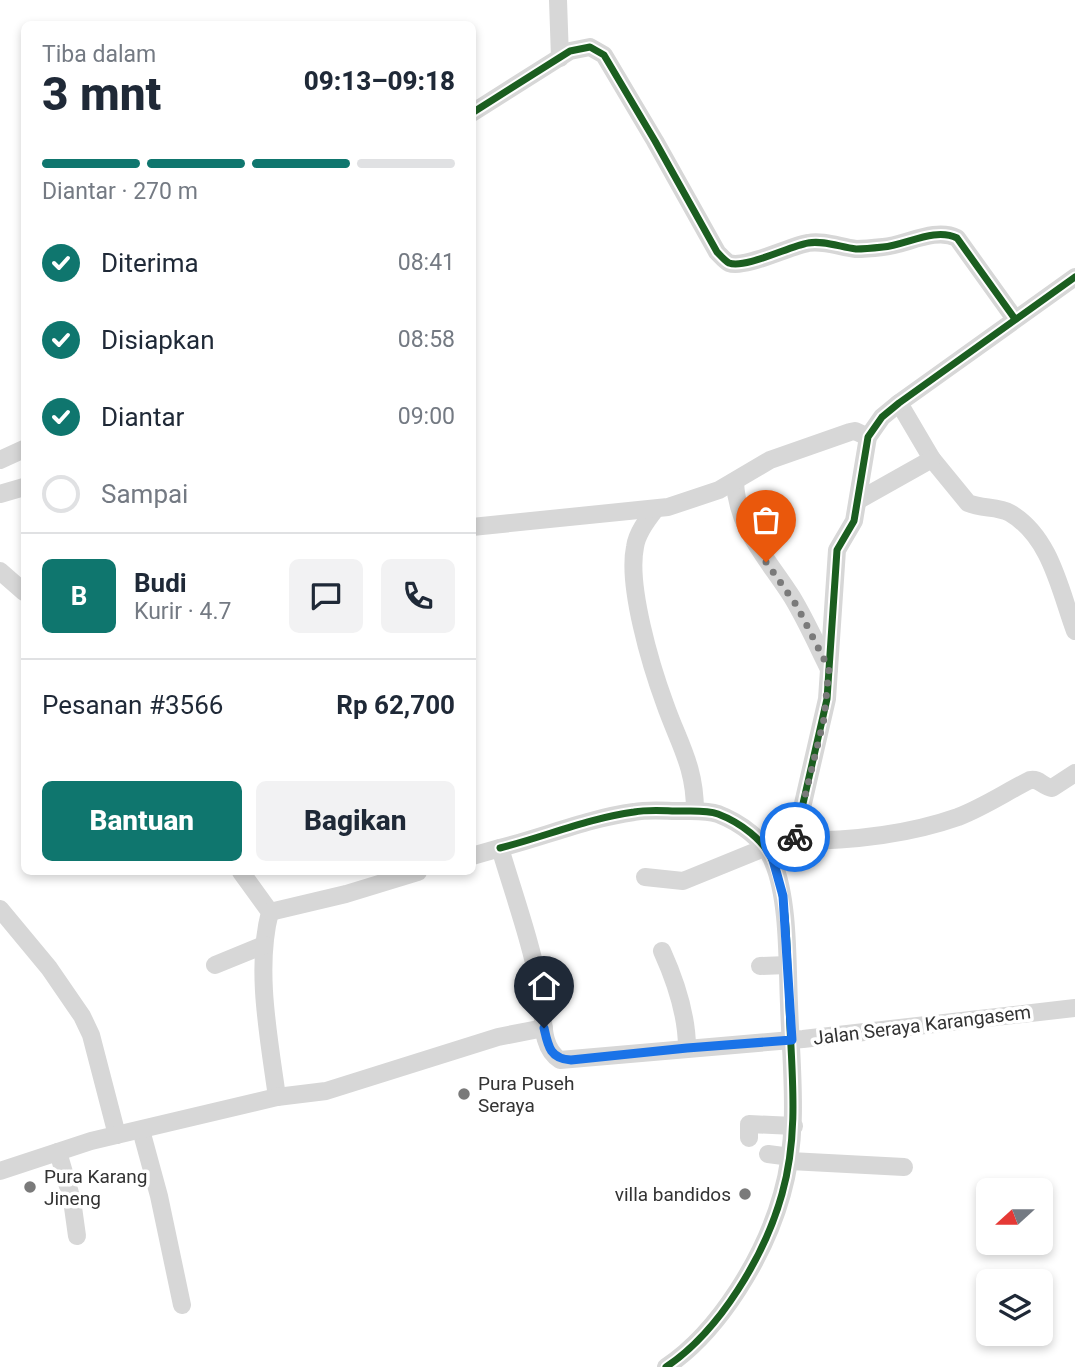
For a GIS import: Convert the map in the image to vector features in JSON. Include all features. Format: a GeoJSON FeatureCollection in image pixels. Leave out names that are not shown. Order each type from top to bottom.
{"type":"FeatureCollection","features":[{"type":"Feature","properties":{"kind":"street"},"geometry":{"type":"LineString","coordinates":[[558,0],[560,58]]}},
{"type":"Feature","properties":{"kind":"street"},"geometry":{"type":"LineString","coordinates":[[476,110],[570,51],[590,47],[604,55],[717,252],[729,263],[738,264],[807,243],[818,242],[858,249],[936,235],[951,235],[957,238],[1015,320]]}},
{"type":"Feature","properties":{"kind":"street"},"geometry":{"type":"LineString","coordinates":[[793,841],[824,719],[837,550],[851,528],[859,500],[868,437],[882,417],[899,403],[1075,277]]}},
{"type":"Feature","properties":{"kind":"street"},"geometry":{"type":"LineString","coordinates":[[899,403],[932,459],[968,503],[1010,512],[1030,531],[1051,564],[1075,631]]}},
{"type":"Feature","properties":{"kind":"street"},"geometry":{"type":"LineString","coordinates":[[476,527],[655,510],[702,497],[735,482],[771,460],[850,432],[855,431],[868,437]]}},
{"type":"Feature","properties":{"kind":"street"},"geometry":{"type":"LineString","coordinates":[[0,460],[21,450]]}},
{"type":"Feature","properties":{"kind":"street"},"geometry":{"type":"LineString","coordinates":[[859,500],[932,459]]}},
{"type":"Feature","properties":{"kind":"street"},"geometry":{"type":"LineString","coordinates":[[735,482],[735,494],[750,536],[797,606],[829,669]]}},
{"type":"Feature","properties":{"kind":"street"},"geometry":{"type":"LineString","coordinates":[[0,494],[21,488]]}},
{"type":"Feature","properties":{"kind":"street"},"geometry":{"type":"LineString","coordinates":[[655,510],[636,540],[636,587],[655,677],[689,763],[695,793],[695,811]]}},
{"type":"Feature","properties":{"kind":"street"},"geometry":{"type":"LineString","coordinates":[[0,570],[21,589]]}},
{"type":"Feature","properties":{"kind":"street"},"geometry":{"type":"LineString","coordinates":[[645,877],[683,881],[768,854],[793,841],[863,836],[944,821],[992,802],[1030,780],[1037,780],[1052,788],[1075,773]]}},
{"type":"Feature","properties":{"kind":"street"},"geometry":{"type":"LineString","coordinates":[[476,855],[635,811],[695,811],[717,814],[738,824],[754,836],[768,854],[783,896],[792,1040],[794,1126],[791,1159],[769,1210],[762,1249],[726,1307],[696,1343],[666,1367]]}},
{"type":"Feature","properties":{"kind":"street","name":"Jalan Seraya Karangasem"},"geometry":{"type":"LineString","coordinates":[[500,848],[540,988],[548,1046],[553,1055],[561,1060],[792,1040],[1075,1008]]}},
{"type":"Feature","properties":{"kind":"street"},"geometry":{"type":"LineString","coordinates":[[243,875],[270,912],[264,945],[264,982],[277,1097]]}},
{"type":"Feature","properties":{"kind":"street"},"geometry":{"type":"LineString","coordinates":[[270,912],[346,894],[408,875]]}},
{"type":"Feature","properties":{"kind":"street"},"geometry":{"type":"LineString","coordinates":[[0,909],[49,968],[82,1016],[91,1035],[117,1135]]}},
{"type":"Feature","properties":{"kind":"street"},"geometry":{"type":"LineString","coordinates":[[215,965],[264,945]]}},
{"type":"Feature","properties":{"kind":"street"},"geometry":{"type":"LineString","coordinates":[[662,951],[687,1026],[687,1048]]}},
{"type":"Feature","properties":{"kind":"street"},"geometry":{"type":"LineString","coordinates":[[760,966],[787,965]]}},
{"type":"Feature","properties":{"kind":"street"},"geometry":{"type":"LineString","coordinates":[[0,1171],[117,1135],[277,1097],[326,1091],[489,1040],[544,1028]]}},
{"type":"Feature","properties":{"kind":"street"},"geometry":{"type":"LineString","coordinates":[[748,1138],[749,1124],[794,1126]]}},
{"type":"Feature","properties":{"kind":"street"},"geometry":{"type":"LineString","coordinates":[[141,1130],[159,1196],[182,1305]]}},
{"type":"Feature","properties":{"kind":"street"},"geometry":{"type":"LineString","coordinates":[[58,1152],[72,1200],[77,1236]]}},
{"type":"Feature","properties":{"kind":"street"},"geometry":{"type":"LineString","coordinates":[[768,1154],[791,1159],[904,1167]]}},
{"type":"Feature","properties":{"kind":"cycle path"},"geometry":{"type":"LineString","coordinates":[[476,110],[570,51],[590,47],[604,55],[717,252],[729,263],[746,263],[808,243],[820,242],[863,249],[892,246],[930,235],[948,235],[957,238],[1015,319]]}},
{"type":"Feature","properties":{"kind":"cycle path"},"geometry":{"type":"LineString","coordinates":[[773,860],[793,841],[796,834],[827,699],[837,550],[854,521],[868,437],[882,417],[899,403],[1075,277]]}},
{"type":"Feature","properties":{"kind":"cycle path"},"geometry":{"type":"LineString","coordinates":[[500,848],[617,815],[646,811],[705,811],[726,817],[750,833],[764,846],[778,877],[786,931],[792,1076],[793,1123],[788,1170],[764,1242],[738,1290],[705,1333],[666,1367]]}},
{"type":"Feature","properties":{"kind":"way so far"},"geometry":{"type":"LineString","coordinates":[[766,562],[790,594],[829,669],[824,719],[795,837]]}},
{"type":"Feature","properties":{"kind":"place","name":"Pura Puseh Seraya"},"geometry":{"type":"Point","coordinates":[464,1094]}},
{"type":"Feature","properties":{"kind":"place","name":"Pura Karang Jineng"},"geometry":{"type":"Point","coordinates":[30,1187]}},
{"type":"Feature","properties":{"kind":"place","name":"villa bandidos"},"geometry":{"type":"Point","coordinates":[745,1194]}},
{"type":"Feature","properties":{"kind":"route"},"geometry":{"type":"LineString","coordinates":[[544,1028],[548,1046],[553,1055],[561,1060],[792,1040],[783,896],[773,860],[795,837]]}}]}
